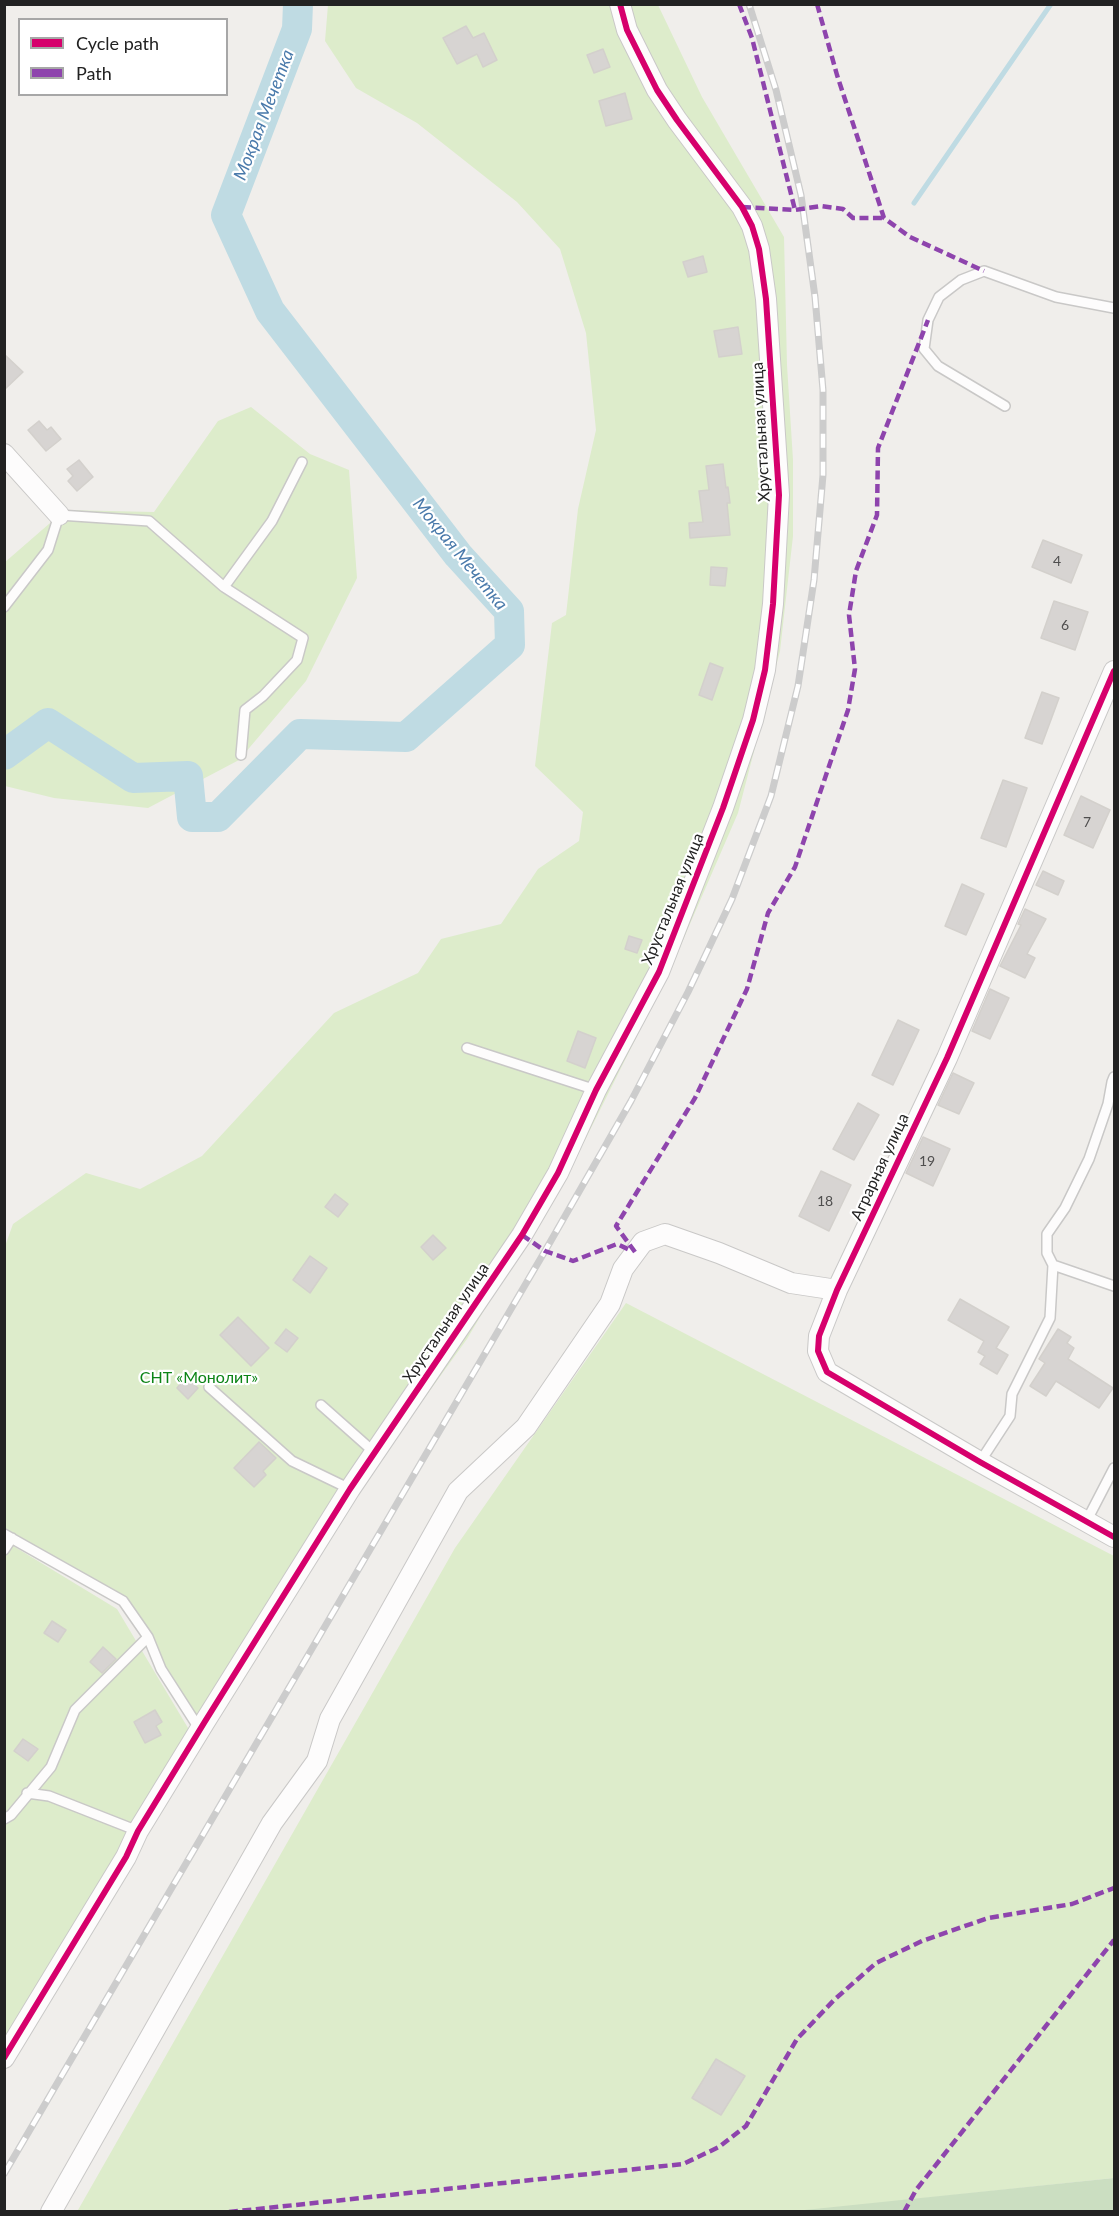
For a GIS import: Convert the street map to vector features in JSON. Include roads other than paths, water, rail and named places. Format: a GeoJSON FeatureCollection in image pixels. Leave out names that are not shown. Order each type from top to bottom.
{"type":"FeatureCollection","features":[{"type":"Feature","properties":{"kind":"street","name":"Хрустальная улица"},"geometry":{"type":"LineString","coordinates":[[4,2058],[126,1857],[138,1831],[350,1489],[522,1235],[558,1173],[596,1090],[659,972],[723,808],[753,720],[765,670],[773,604],[779,495],[766,299],[759,249],[752,226],[742,207],[657,90],[627,30],[620,4]]}},
{"type":"Feature","properties":{"kind":"street"},"geometry":{"type":"LineString","coordinates":[[4,454],[59,515]]}},
{"type":"Feature","properties":{"kind":"street","name":"Аграрная улица"},"geometry":{"type":"LineString","coordinates":[[1114,671],[946,1058],[837,1290],[819,1336],[818,1351],[828,1372],[980,1462],[1114,1537]]}},
{"type":"Feature","properties":{"kind":"street"},"geometry":{"type":"LineString","coordinates":[[51,2211],[272,1823],[317,1761],[330,1719],[458,1491],[526,1427],[610,1304],[623,1269],[643,1242],[665,1234],[791,1283],[837,1290]]}},
{"type":"Feature","properties":{"kind":"lane"},"geometry":{"type":"LineString","coordinates":[[1005,406],[938,366],[924,349],[928,320],[939,297],[961,280],[984,271],[1056,297],[1114,308]]}},
{"type":"Feature","properties":{"kind":"lane"},"geometry":{"type":"LineString","coordinates":[[224,587],[272,521],[302,462]]}},
{"type":"Feature","properties":{"kind":"lane"},"geometry":{"type":"LineString","coordinates":[[4,607],[48,550],[59,515],[149,521],[224,587],[303,638],[297,660],[263,696],[245,710],[241,755]]}},
{"type":"Feature","properties":{"kind":"lane"},"geometry":{"type":"LineString","coordinates":[[467,1047],[596,1090]]}},
{"type":"Feature","properties":{"kind":"lane"},"geometry":{"type":"LineString","coordinates":[[980,1462],[1010,1416],[1012,1394],[1050,1318],[1053,1265],[1047,1253],[1047,1234],[1065,1208],[1089,1159],[1108,1104],[1114,1077]]}},
{"type":"Feature","properties":{"kind":"lane"},"geometry":{"type":"LineString","coordinates":[[1053,1265],[1114,1286]]}},
{"type":"Feature","properties":{"kind":"lane"},"geometry":{"type":"LineString","coordinates":[[209,1387],[292,1461],[350,1489]]}},
{"type":"Feature","properties":{"kind":"lane"},"geometry":{"type":"LineString","coordinates":[[321,1405],[374,1452]]}},
{"type":"Feature","properties":{"kind":"lane"},"geometry":{"type":"LineString","coordinates":[[1086,1522],[1114,1468]]}},
{"type":"Feature","properties":{"kind":"lane"},"geometry":{"type":"LineString","coordinates":[[4,1550],[8,1536],[123,1601],[148,1637],[161,1669],[195,1722],[204,1723]]}},
{"type":"Feature","properties":{"kind":"lane"},"geometry":{"type":"LineString","coordinates":[[4,1819],[11,1815],[51,1767],[75,1710],[148,1637]]}},
{"type":"Feature","properties":{"kind":"lane"},"geometry":{"type":"LineString","coordinates":[[27,1793],[49,1796],[138,1831]]}},
{"type":"Feature","properties":{"kind":"waterway","name":"Мокрая Мечетка"},"geometry":{"type":"LineString","coordinates":[[4,755],[48,723],[133,778],[188,776],[192,817],[218,817],[300,734],[406,737],[510,645],[509,611],[458,555],[270,311],[226,215],[297,29],[298,4]]}},
{"type":"Feature","properties":{"kind":"waterway"},"geometry":{"type":"LineString","coordinates":[[914,203],[1051,4]]}},
{"type":"Feature","properties":{"kind":"railway"},"geometry":{"type":"LineString","coordinates":[[4,2174],[631,1101],[688,992],[732,899],[771,796],[798,686],[814,580],[823,475],[823,390],[815,297],[801,195],[776,90],[749,4]]}},
{"type":"Feature","properties":{"kind":"park label","name":"СНТ «Монолит»"},"geometry":{"type":"Point","coordinates":[199,1378]}}]}
